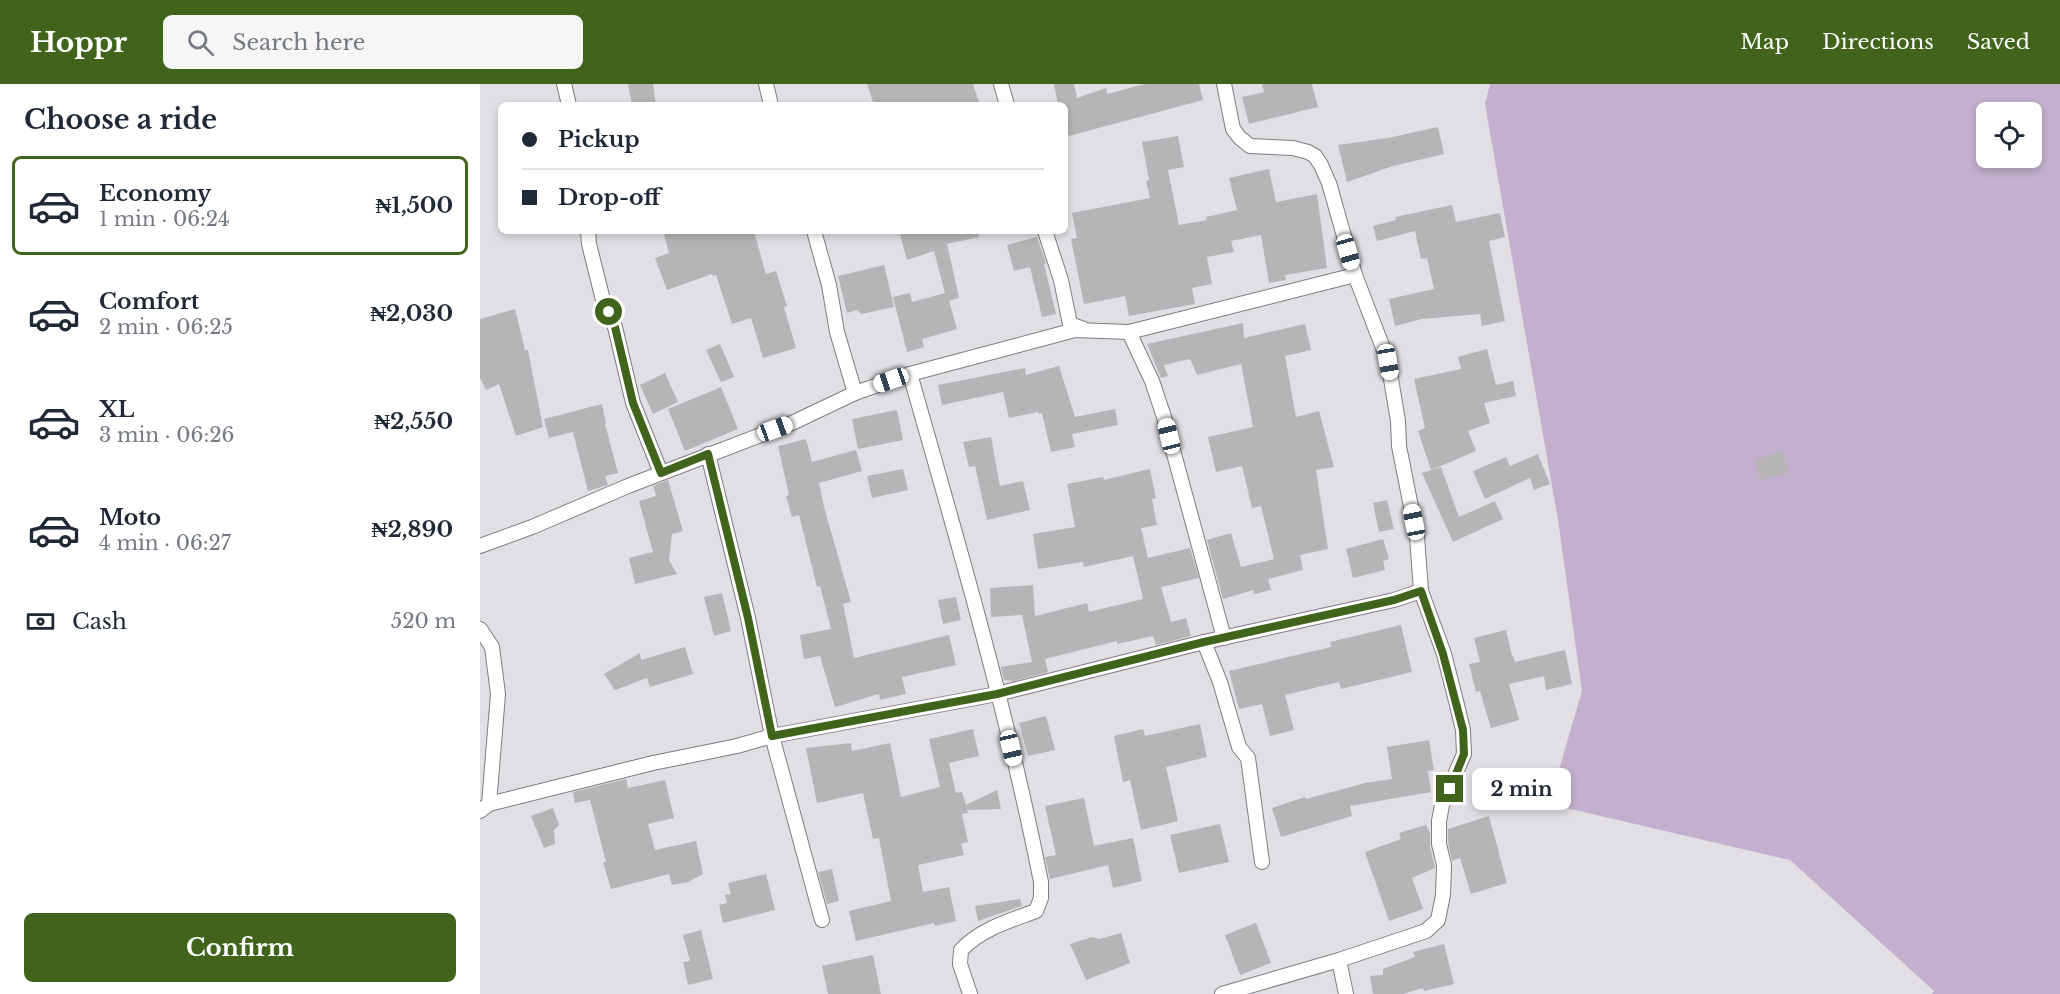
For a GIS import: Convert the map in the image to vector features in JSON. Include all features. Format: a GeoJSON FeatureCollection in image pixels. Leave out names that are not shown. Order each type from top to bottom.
{"type":"FeatureCollection","features":[{"type":"Feature","properties":{"kind":"street"},"geometry":{"type":"LineString","coordinates":[[564,84],[568,102]]}},
{"type":"Feature","properties":{"kind":"street"},"geometry":{"type":"LineString","coordinates":[[766,84],[770,102]]}},
{"type":"Feature","properties":{"kind":"street"},"geometry":{"type":"LineString","coordinates":[[1001,84],[1006,102]]}},
{"type":"Feature","properties":{"kind":"street"},"geometry":{"type":"LineString","coordinates":[[1222,994],[1340,960],[1426,931],[1438,920],[1443,895],[1444,865],[1439,844],[1439,821],[1442,805],[1464,754],[1463,730],[1456,701],[1443,654],[1421,591],[1417,537],[1399,446],[1398,421],[1388,362],[1354,275],[1329,183],[1315,156],[1293,148],[1250,146],[1240,138],[1233,129],[1224,84]]}},
{"type":"Feature","properties":{"kind":"street"},"geometry":{"type":"LineString","coordinates":[[588,234],[603,300],[615,327],[633,403],[661,473]]}},
{"type":"Feature","properties":{"kind":"street"},"geometry":{"type":"LineString","coordinates":[[815,234],[829,285],[837,332],[855,393]]}},
{"type":"Feature","properties":{"kind":"street"},"geometry":{"type":"LineString","coordinates":[[1046,234],[1061,280],[1070,324],[1084,330]]}},
{"type":"Feature","properties":{"kind":"street"},"geometry":{"type":"LineString","coordinates":[[480,546],[560,516],[708,454],[792,423],[855,393],[910,374],[1075,330],[1129,332],[1354,275]]}},
{"type":"Feature","properties":{"kind":"street"},"geometry":{"type":"LineString","coordinates":[[1129,332],[1152,381],[1164,417],[1224,638]]}},
{"type":"Feature","properties":{"kind":"street"},"geometry":{"type":"LineString","coordinates":[[910,374],[967,576],[1032,836],[1041,882],[1041,898],[1036,911],[988,929],[972,938],[961,950],[960,964],[970,994]]}},
{"type":"Feature","properties":{"kind":"street"},"geometry":{"type":"LineString","coordinates":[[708,454],[748,618],[772,736],[822,920]]}},
{"type":"Feature","properties":{"kind":"street"},"geometry":{"type":"LineString","coordinates":[[480,629],[492,647],[498,694],[484,807],[772,736],[997,694],[1204,642],[1394,600],[1421,591]]}},
{"type":"Feature","properties":{"kind":"street"},"geometry":{"type":"LineString","coordinates":[[1204,642],[1220,681],[1239,747],[1248,758],[1262,862]]}},
{"type":"Feature","properties":{"kind":"street"},"geometry":{"type":"LineString","coordinates":[[1340,960],[1346,994]]}},
{"type":"Feature","properties":{"kind":"shaded area"},"geometry":{"type":"Polygon","coordinates":[[[1490,84],[2060,84],[2060,994],[1932,994],[1934,991],[1790,860],[1549,804],[1582,691],[1558,520],[1485,104],[1490,84]]]}},
{"type":"Feature","properties":{"kind":"building"},"geometry":{"type":"Polygon","coordinates":[[[628,84],[653,84],[656,102],[631,102],[628,84]]]}},
{"type":"Feature","properties":{"kind":"building"},"geometry":{"type":"Polygon","coordinates":[[[867,84],[973,84],[979,102],[873,102],[867,84]]]}},
{"type":"Feature","properties":{"kind":"building"},"geometry":{"type":"Polygon","coordinates":[[[1054,84],[1074,84],[1077,98],[1106,88],[1107,94],[1145,84],[1199,84],[1203,100],[1068,136],[1068,102],[1057,102],[1054,84]]]}},
{"type":"Feature","properties":{"kind":"building"},"geometry":{"type":"Polygon","coordinates":[[[1262,84],[1312,84],[1318,107],[1249,124],[1242,97],[1264,92],[1262,84]]]}},
{"type":"Feature","properties":{"kind":"building"},"geometry":{"type":"Polygon","coordinates":[[[1438,127],[1444,154],[1393,166],[1347,182],[1338,145],[1388,138],[1438,127]]]}},
{"type":"Feature","properties":{"kind":"building"},"geometry":{"type":"Polygon","coordinates":[[[1178,136],[1184,167],[1168,170],[1179,225],[1207,220],[1206,217],[1237,210],[1229,178],[1269,169],[1276,202],[1317,194],[1327,268],[1285,275],[1286,280],[1269,283],[1261,235],[1231,241],[1234,252],[1207,257],[1212,284],[1192,288],[1195,304],[1129,316],[1125,296],[1084,304],[1071,239],[1077,238],[1072,213],[1150,198],[1142,142],[1178,136]]]}},
{"type":"Feature","properties":{"kind":"building"},"geometry":{"type":"Polygon","coordinates":[[[1452,205],[1456,222],[1500,213],[1505,237],[1489,241],[1505,321],[1482,326],[1480,314],[1422,319],[1395,326],[1389,299],[1434,289],[1427,258],[1421,259],[1415,231],[1377,241],[1373,226],[1396,220],[1395,217],[1452,205]]]}},
{"type":"Feature","properties":{"kind":"building"},"geometry":{"type":"Polygon","coordinates":[[[664,234],[755,234],[766,274],[776,271],[787,306],[784,307],[796,348],[763,358],[751,318],[732,324],[716,275],[712,274],[667,290],[655,258],[669,253],[664,234]]]}},
{"type":"Feature","properties":{"kind":"building"},"geometry":{"type":"Polygon","coordinates":[[[978,234],[979,237],[947,244],[959,298],[949,301],[957,329],[922,339],[924,347],[907,352],[893,297],[910,293],[912,302],[945,293],[934,251],[907,260],[900,235],[978,234]]]}},
{"type":"Feature","properties":{"kind":"building"},"geometry":{"type":"Polygon","coordinates":[[[1037,237],[1046,263],[1044,264],[1056,314],[1042,317],[1030,267],[1014,271],[1007,245],[1037,237]]]}},
{"type":"Feature","properties":{"kind":"building"},"geometry":{"type":"Polygon","coordinates":[[[884,265],[894,307],[861,314],[857,310],[847,313],[838,276],[884,265]]]}},
{"type":"Feature","properties":{"kind":"building"},"geometry":{"type":"Polygon","coordinates":[[[515,309],[525,350],[528,350],[543,427],[516,436],[499,384],[486,390],[480,378],[480,319],[515,309]]]}},
{"type":"Feature","properties":{"kind":"building"},"geometry":{"type":"Polygon","coordinates":[[[1243,323],[1244,338],[1305,324],[1311,350],[1285,356],[1296,417],[1319,411],[1334,467],[1316,470],[1328,549],[1300,555],[1303,570],[1268,579],[1271,590],[1254,594],[1253,590],[1223,599],[1207,540],[1231,533],[1241,567],[1274,559],[1261,506],[1252,508],[1242,466],[1216,472],[1208,437],[1253,427],[1241,364],[1197,375],[1190,359],[1164,365],[1168,376],[1161,378],[1147,344],[1243,323]]]}},
{"type":"Feature","properties":{"kind":"building"},"geometry":{"type":"Polygon","coordinates":[[[720,344],[734,377],[721,382],[706,350],[720,344]]]}},
{"type":"Feature","properties":{"kind":"building"},"geometry":{"type":"Polygon","coordinates":[[[1487,349],[1496,385],[1513,381],[1516,396],[1484,403],[1490,423],[1468,431],[1476,451],[1431,470],[1418,431],[1425,428],[1414,379],[1461,369],[1458,357],[1487,349]]]}},
{"type":"Feature","properties":{"kind":"building"},"geometry":{"type":"Polygon","coordinates":[[[1059,366],[1075,417],[1115,409],[1118,425],[1072,434],[1075,447],[1051,452],[1042,413],[1009,418],[1003,392],[942,405],[938,385],[1025,368],[1026,375],[1059,366]]]}},
{"type":"Feature","properties":{"kind":"building"},"geometry":{"type":"Polygon","coordinates":[[[665,373],[678,402],[653,414],[640,385],[665,373]]]}},
{"type":"Feature","properties":{"kind":"building"},"geometry":{"type":"Polygon","coordinates":[[[721,387],[738,429],[685,451],[668,409],[721,387]]]}},
{"type":"Feature","properties":{"kind":"building"},"geometry":{"type":"Polygon","coordinates":[[[602,404],[618,473],[605,476],[608,485],[588,491],[573,432],[549,438],[544,419],[602,404]]]}},
{"type":"Feature","properties":{"kind":"building"},"geometry":{"type":"Polygon","coordinates":[[[897,410],[903,440],[858,449],[852,419],[897,410]]]}},
{"type":"Feature","properties":{"kind":"building"},"geometry":{"type":"Polygon","coordinates":[[[991,437],[1000,486],[1023,481],[1030,510],[987,520],[975,466],[969,467],[963,442],[991,437]]]}},
{"type":"Feature","properties":{"kind":"building"},"geometry":{"type":"Polygon","coordinates":[[[806,439],[812,462],[856,450],[862,471],[819,483],[851,602],[843,604],[854,658],[949,635],[956,665],[902,677],[906,694],[880,700],[879,694],[835,707],[820,656],[804,659],[800,635],[831,629],[820,586],[817,587],[799,515],[792,517],[786,496],[789,495],[778,446],[806,439]]]}},
{"type":"Feature","properties":{"kind":"building"},"geometry":{"type":"Polygon","coordinates":[[[1782,450],[1789,473],[1760,480],[1755,460],[1782,450]]]}},
{"type":"Feature","properties":{"kind":"building"},"geometry":{"type":"Polygon","coordinates":[[[1538,454],[1550,484],[1534,490],[1530,478],[1485,499],[1473,471],[1506,457],[1510,466],[1538,454]]]}},
{"type":"Feature","properties":{"kind":"building"},"geometry":{"type":"Polygon","coordinates":[[[1441,467],[1459,517],[1495,501],[1503,519],[1453,542],[1422,473],[1441,467]]]}},
{"type":"Feature","properties":{"kind":"building"},"geometry":{"type":"Polygon","coordinates":[[[903,469],[908,490],[872,498],[867,476],[903,469]]]}},
{"type":"Feature","properties":{"kind":"building"},"geometry":{"type":"Polygon","coordinates":[[[1150,469],[1156,498],[1152,499],[1157,525],[1141,528],[1148,558],[1190,548],[1199,578],[1161,587],[1171,622],[1186,618],[1191,636],[1156,645],[1153,636],[1117,644],[1117,641],[1045,659],[1048,672],[1014,681],[1004,680],[1001,667],[1032,662],[1022,615],[991,617],[990,588],[1033,585],[1035,616],[1087,603],[1089,612],[1143,599],[1133,556],[1084,567],[1083,562],[1038,569],[1033,534],[1075,527],[1067,484],[1103,477],[1104,480],[1150,469]]]}},
{"type":"Feature","properties":{"kind":"building"},"geometry":{"type":"Polygon","coordinates":[[[668,480],[683,531],[672,534],[669,560],[677,574],[635,584],[629,558],[653,552],[639,501],[656,496],[653,486],[668,480]]]}},
{"type":"Feature","properties":{"kind":"building"},"geometry":{"type":"Polygon","coordinates":[[[1387,500],[1394,529],[1379,532],[1373,503],[1387,500]]]}},
{"type":"Feature","properties":{"kind":"building"},"geometry":{"type":"Polygon","coordinates":[[[1383,539],[1389,559],[1383,561],[1385,570],[1353,578],[1346,549],[1383,539]]]}},
{"type":"Feature","properties":{"kind":"building"},"geometry":{"type":"Polygon","coordinates":[[[722,593],[731,631],[714,636],[704,597],[722,593]]]}},
{"type":"Feature","properties":{"kind":"building"},"geometry":{"type":"Polygon","coordinates":[[[956,597],[961,620],[943,624],[938,600],[956,597]]]}},
{"type":"Feature","properties":{"kind":"building"},"geometry":{"type":"Polygon","coordinates":[[[1401,625],[1412,672],[1341,689],[1339,682],[1285,695],[1294,730],[1270,736],[1262,704],[1239,709],[1229,671],[1331,647],[1330,642],[1401,625]]]}},
{"type":"Feature","properties":{"kind":"building"},"geometry":{"type":"Polygon","coordinates":[[[1506,630],[1515,662],[1565,650],[1572,684],[1546,690],[1544,676],[1509,684],[1519,720],[1491,728],[1480,691],[1476,692],[1469,664],[1480,662],[1474,638],[1506,630]]]}},
{"type":"Feature","properties":{"kind":"building"},"geometry":{"type":"Polygon","coordinates":[[[685,647],[693,674],[650,687],[647,678],[615,690],[604,674],[640,653],[641,660],[685,647]]]}},
{"type":"Feature","properties":{"kind":"building"},"geometry":{"type":"Polygon","coordinates":[[[1046,716],[1055,750],[1028,756],[1019,723],[1046,716]]]}},
{"type":"Feature","properties":{"kind":"building"},"geometry":{"type":"Polygon","coordinates":[[[1200,724],[1207,757],[1166,767],[1178,821],[1141,830],[1130,780],[1123,782],[1114,736],[1143,729],[1145,736],[1200,724]]]}},
{"type":"Feature","properties":{"kind":"building"},"geometry":{"type":"Polygon","coordinates":[[[973,729],[979,756],[949,763],[956,793],[962,792],[966,805],[997,790],[1001,809],[967,810],[968,813],[962,814],[968,842],[961,844],[964,855],[918,865],[923,892],[949,887],[956,921],[935,926],[934,923],[856,941],[849,911],[891,901],[879,838],[873,839],[863,793],[817,803],[806,748],[851,743],[852,751],[890,743],[901,797],[940,787],[929,739],[973,729]]]}},
{"type":"Feature","properties":{"kind":"building"},"geometry":{"type":"Polygon","coordinates":[[[1429,740],[1434,770],[1428,771],[1431,792],[1350,806],[1352,816],[1281,837],[1272,808],[1305,797],[1306,799],[1365,783],[1392,779],[1387,747],[1429,740]]]}},
{"type":"Feature","properties":{"kind":"building"},"geometry":{"type":"Polygon","coordinates":[[[626,779],[628,788],[665,780],[674,818],[648,824],[655,850],[696,841],[703,874],[688,882],[672,885],[669,874],[611,889],[590,800],[575,803],[573,792],[626,779]]]}},
{"type":"Feature","properties":{"kind":"building"},"geometry":{"type":"Polygon","coordinates":[[[1084,798],[1094,846],[1133,838],[1142,881],[1113,888],[1108,865],[1050,879],[1045,857],[1056,855],[1045,806],[1084,798]]]}},
{"type":"Feature","properties":{"kind":"building"},"geometry":{"type":"Polygon","coordinates":[[[553,808],[559,825],[554,830],[555,844],[544,848],[531,816],[553,808]]]}},
{"type":"Feature","properties":{"kind":"building"},"geometry":{"type":"Polygon","coordinates":[[[1489,816],[1507,883],[1471,894],[1460,858],[1452,861],[1448,829],[1489,816]]]}},
{"type":"Feature","properties":{"kind":"building"},"geometry":{"type":"Polygon","coordinates":[[[1220,824],[1229,862],[1179,873],[1170,835],[1220,824]]]}},
{"type":"Feature","properties":{"kind":"building"},"geometry":{"type":"Polygon","coordinates":[[[1426,825],[1430,833],[1430,846],[1435,868],[1412,878],[1423,909],[1389,921],[1365,852],[1401,839],[1399,833],[1426,825]]]}},
{"type":"Feature","properties":{"kind":"building"},"geometry":{"type":"Polygon","coordinates":[[[832,869],[839,901],[827,904],[818,872],[832,869]]]}},
{"type":"Feature","properties":{"kind":"building"},"geometry":{"type":"Polygon","coordinates":[[[766,874],[775,910],[723,923],[719,905],[727,903],[725,895],[731,894],[728,883],[766,874]]]}},
{"type":"Feature","properties":{"kind":"building"},"geometry":{"type":"Polygon","coordinates":[[[1020,899],[1022,906],[978,921],[975,906],[1020,899]]]}},
{"type":"Feature","properties":{"kind":"building"},"geometry":{"type":"Polygon","coordinates":[[[1256,923],[1271,963],[1240,975],[1225,935],[1256,923]]]}},
{"type":"Feature","properties":{"kind":"building"},"geometry":{"type":"Polygon","coordinates":[[[701,930],[713,979],[688,985],[683,962],[690,961],[683,935],[701,930]]]}},
{"type":"Feature","properties":{"kind":"building"},"geometry":{"type":"Polygon","coordinates":[[[1121,933],[1130,963],[1086,980],[1070,944],[1092,937],[1099,939],[1121,933]]]}},
{"type":"Feature","properties":{"kind":"building"},"geometry":{"type":"Polygon","coordinates":[[[1444,944],[1454,984],[1424,991],[1423,988],[1403,994],[1373,994],[1370,976],[1383,975],[1383,969],[1415,957],[1413,952],[1444,944]]]}},
{"type":"Feature","properties":{"kind":"building"},"geometry":{"type":"Polygon","coordinates":[[[873,955],[881,994],[828,994],[822,966],[873,955]]]}},
{"type":"Feature","properties":{"kind":"route"},"geometry":{"type":"LineString","coordinates":[[609,312],[615,327],[633,403],[661,473],[708,454],[748,618],[772,736],[997,694],[1204,642],[1394,600],[1421,591],[1443,654],[1463,730],[1464,754],[1450,789]]}}]}
